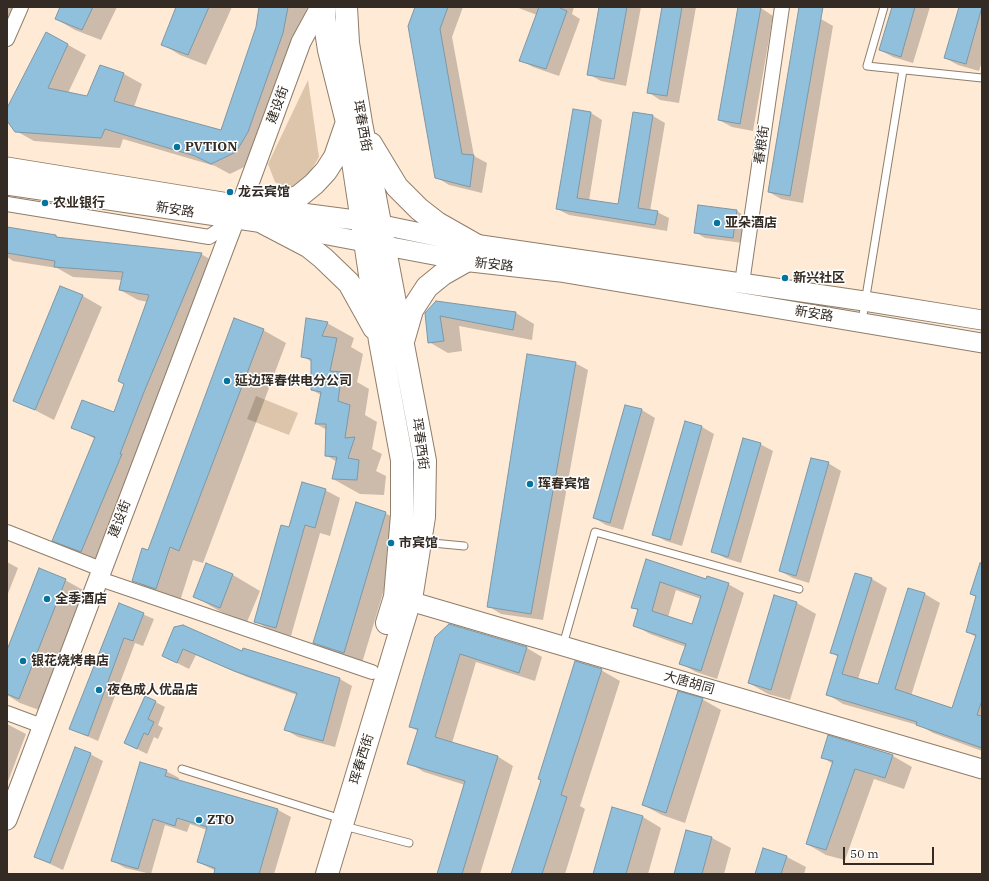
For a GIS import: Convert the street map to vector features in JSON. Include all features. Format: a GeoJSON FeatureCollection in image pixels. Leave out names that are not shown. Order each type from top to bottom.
{"type":"FeatureCollection","features":[{"type":"Feature","properties":{"kind":"main road","name":"建设街"},"geometry":{"type":"LineString","coordinates":[[7,820],[99,573],[250,214],[301,42],[320,7]]}},
{"type":"Feature","properties":{"kind":"main road","name":"珲春西街"},"geometry":{"type":"LineString","coordinates":[[324,7],[324,18],[329,50],[354,123]]}},
{"type":"Feature","properties":{"kind":"main road","name":"珲春西街"},"geometry":{"type":"LineString","coordinates":[[314,874],[337,821],[420,542],[424,517],[425,461],[403,341],[373,233],[354,123],[346,7]]}},
{"type":"Feature","properties":{"kind":"main road"},"geometry":{"type":"LineString","coordinates":[[250,214],[298,197],[314,184],[326,171],[354,123],[397,187],[419,209],[470,252],[427,288],[412,310],[403,341]]}},
{"type":"Feature","properties":{"kind":"main road","name":"新安路"},"geometry":{"type":"LineString","coordinates":[[7,167],[250,214]]}},
{"type":"Feature","properties":{"kind":"main road","name":"新安路"},"geometry":{"type":"LineString","coordinates":[[7,185],[250,214],[373,233],[470,252],[560,264],[742,283],[982,320]]}},
{"type":"Feature","properties":{"kind":"main road"},"geometry":{"type":"LineString","coordinates":[[250,214],[308,246],[349,283],[380,341]]}},
{"type":"Feature","properties":{"kind":"main road","name":"珲春西街"},"geometry":{"type":"LineString","coordinates":[[328,874],[337,821],[372,672],[402,599],[402,460],[380,341],[373,233]]}},
{"type":"Feature","properties":{"kind":"main road","name":"新安路"},"geometry":{"type":"LineString","coordinates":[[560,264],[862,322],[982,343]]}},
{"type":"Feature","properties":{"kind":"main road","name":"大唐胡同"},"geometry":{"type":"LineString","coordinates":[[402,599],[982,769]]}},
{"type":"Feature","properties":{"kind":"street"},"geometry":{"type":"LineString","coordinates":[[7,38],[21,7]]}},
{"type":"Feature","properties":{"kind":"street","name":"春粮街"},"geometry":{"type":"LineString","coordinates":[[742,283],[782,7]]}},
{"type":"Feature","properties":{"kind":"street"},"geometry":{"type":"LineString","coordinates":[[7,204],[209,237],[250,214]]}},
{"type":"Feature","properties":{"kind":"street"},"geometry":{"type":"LineString","coordinates":[[7,532],[99,573],[372,672]]}},
{"type":"Feature","properties":{"kind":"street"},"geometry":{"type":"LineString","coordinates":[[7,713],[42,726]]}},
{"type":"Feature","properties":{"kind":"lane"},"geometry":{"type":"LineString","coordinates":[[884,7],[867,66],[982,78]]}},
{"type":"Feature","properties":{"kind":"lane"},"geometry":{"type":"LineString","coordinates":[[862,322],[864,301],[903,70]]}},
{"type":"Feature","properties":{"kind":"lane"},"geometry":{"type":"LineString","coordinates":[[563,646],[595,532],[799,589]]}},
{"type":"Feature","properties":{"kind":"lane"},"geometry":{"type":"LineString","coordinates":[[420,542],[464,546]]}},
{"type":"Feature","properties":{"kind":"lane"},"geometry":{"type":"LineString","coordinates":[[182,770],[337,821],[410,843]]}},
{"type":"Feature","properties":{"kind":"shaded area"},"geometry":{"type":"Polygon","coordinates":[[[308,80],[319,157],[303,184],[285,188],[275,182],[268,164],[308,80]]]}},
{"type":"Feature","properties":{"kind":"shaded area"},"geometry":{"type":"Polygon","coordinates":[[[256,396],[298,413],[289,435],[247,419],[256,396]]]}},
{"type":"Feature","properties":{"kind":"building"},"geometry":{"type":"Polygon","coordinates":[[[60,7],[93,7],[82,30],[55,19],[60,7]]]}},
{"type":"Feature","properties":{"kind":"building"},"geometry":{"type":"Polygon","coordinates":[[[176,7],[209,7],[188,55],[161,45],[176,7]]]}},
{"type":"Feature","properties":{"kind":"building"},"geometry":{"type":"Polygon","coordinates":[[[259,7],[288,7],[283,33],[248,132],[236,152],[211,164],[195,156],[105,129],[101,138],[15,132],[7,121],[7,108],[46,32],[68,44],[48,88],[87,96],[100,65],[124,73],[114,101],[221,130],[256,27],[259,7]]]}},
{"type":"Feature","properties":{"kind":"building"},"geometry":{"type":"Polygon","coordinates":[[[415,7],[448,7],[440,29],[462,154],[474,155],[470,187],[435,178],[408,26],[415,7]]]}},
{"type":"Feature","properties":{"kind":"building"},"geometry":{"type":"Polygon","coordinates":[[[539,7],[558,7],[567,11],[546,69],[519,61],[539,7]]]}},
{"type":"Feature","properties":{"kind":"building"},"geometry":{"type":"Polygon","coordinates":[[[599,7],[627,7],[614,79],[587,75],[599,7]]]}},
{"type":"Feature","properties":{"kind":"building"},"geometry":{"type":"Polygon","coordinates":[[[662,7],[682,7],[667,96],[647,93],[662,7]]]}},
{"type":"Feature","properties":{"kind":"building"},"geometry":{"type":"Polygon","coordinates":[[[738,7],[761,7],[740,124],[718,120],[738,7]]]}},
{"type":"Feature","properties":{"kind":"building"},"geometry":{"type":"Polygon","coordinates":[[[799,7],[823,7],[790,196],[768,192],[799,7]]]}},
{"type":"Feature","properties":{"kind":"building"},"geometry":{"type":"Polygon","coordinates":[[[892,7],[915,7],[901,57],[879,50],[892,7]]]}},
{"type":"Feature","properties":{"kind":"building"},"geometry":{"type":"Polygon","coordinates":[[[959,7],[982,7],[966,64],[944,58],[959,7]]]}},
{"type":"Feature","properties":{"kind":"building"},"geometry":{"type":"Polygon","coordinates":[[[573,109],[591,112],[577,198],[618,204],[633,112],[653,115],[638,208],[658,211],[655,225],[556,209],[573,109]]]}},
{"type":"Feature","properties":{"kind":"building"},"geometry":{"type":"Polygon","coordinates":[[[698,205],[737,210],[733,238],[694,233],[698,205]]]}},
{"type":"Feature","properties":{"kind":"building"},"geometry":{"type":"Polygon","coordinates":[[[7,227],[56,235],[56,237],[202,253],[144,392],[120,454],[122,454],[81,552],[52,541],[95,437],[71,428],[82,400],[114,412],[124,384],[118,381],[149,295],[119,290],[123,272],[54,267],[55,261],[7,253],[7,227]]]}},
{"type":"Feature","properties":{"kind":"building"},"geometry":{"type":"Polygon","coordinates":[[[60,286],[83,295],[35,410],[13,401],[60,286]]]}},
{"type":"Feature","properties":{"kind":"building"},"geometry":{"type":"Polygon","coordinates":[[[436,301],[516,312],[513,330],[440,316],[444,341],[428,343],[425,313],[436,301]]]}},
{"type":"Feature","properties":{"kind":"building"},"geometry":{"type":"Polygon","coordinates":[[[234,318],[264,329],[179,551],[170,547],[156,589],[132,581],[142,548],[148,550],[234,318]]]}},
{"type":"Feature","properties":{"kind":"building"},"geometry":{"type":"Polygon","coordinates":[[[306,318],[328,322],[322,336],[337,338],[330,371],[342,372],[338,401],[350,405],[345,438],[355,437],[348,458],[359,460],[357,480],[332,479],[337,457],[325,456],[326,424],[315,424],[321,392],[311,390],[311,359],[301,357],[306,318]]]}},
{"type":"Feature","properties":{"kind":"building","name":"珲春宾馆"},"geometry":{"type":"Polygon","coordinates":[[[527,354],[576,362],[531,614],[487,607],[527,354]]]}},
{"type":"Feature","properties":{"kind":"building"},"geometry":{"type":"Polygon","coordinates":[[[625,405],[642,409],[610,523],[593,518],[625,405]]]}},
{"type":"Feature","properties":{"kind":"building"},"geometry":{"type":"Polygon","coordinates":[[[685,421],[702,426],[670,540],[652,535],[685,421]]]}},
{"type":"Feature","properties":{"kind":"building"},"geometry":{"type":"Polygon","coordinates":[[[743,438],[761,443],[728,557],[711,552],[743,438]]]}},
{"type":"Feature","properties":{"kind":"building"},"geometry":{"type":"Polygon","coordinates":[[[811,458],[829,462],[796,576],[779,571],[811,458]]]}},
{"type":"Feature","properties":{"kind":"building"},"geometry":{"type":"Polygon","coordinates":[[[302,482],[326,489],[315,528],[305,525],[276,628],[254,622],[281,525],[289,527],[302,482]]]}},
{"type":"Feature","properties":{"kind":"building"},"geometry":{"type":"Polygon","coordinates":[[[356,502],[386,512],[344,653],[313,643],[356,502]]]}},
{"type":"Feature","properties":{"kind":"building"},"geometry":{"type":"Polygon","coordinates":[[[646,559],[706,579],[707,576],[729,583],[701,671],[679,664],[686,644],[633,626],[638,609],[631,608],[646,559]],[[660,582],[652,611],[692,624],[701,596],[660,582]]]}},
{"type":"Feature","properties":{"kind":"building"},"geometry":{"type":"Polygon","coordinates":[[[206,563],[233,574],[220,608],[193,597],[206,563]]]}},
{"type":"Feature","properties":{"kind":"building"},"geometry":{"type":"Polygon","coordinates":[[[980,563],[982,564],[982,700],[977,715],[982,716],[982,748],[916,725],[917,722],[826,695],[838,655],[830,653],[855,573],[872,578],[842,674],[878,684],[908,588],[925,593],[895,689],[952,708],[976,635],[966,632],[976,596],[970,594],[980,563]]]}},
{"type":"Feature","properties":{"kind":"building"},"geometry":{"type":"Polygon","coordinates":[[[39,568],[66,579],[19,699],[7,694],[7,650],[39,568]]]}},
{"type":"Feature","properties":{"kind":"building"},"geometry":{"type":"Polygon","coordinates":[[[774,595],[797,602],[771,690],[748,683],[774,595]]]}},
{"type":"Feature","properties":{"kind":"building"},"geometry":{"type":"Polygon","coordinates":[[[119,603],[144,613],[133,641],[124,638],[88,736],[69,729],[119,603]]]}},
{"type":"Feature","properties":{"kind":"building"},"geometry":{"type":"Polygon","coordinates":[[[449,624],[527,647],[519,673],[460,654],[435,737],[498,756],[462,874],[437,874],[465,781],[407,764],[418,729],[409,727],[435,637],[449,624]]]}},
{"type":"Feature","properties":{"kind":"building"},"geometry":{"type":"Polygon","coordinates":[[[183,625],[242,651],[243,648],[340,678],[323,741],[284,730],[297,693],[234,671],[183,649],[177,663],[162,656],[174,627],[183,625]]]}},
{"type":"Feature","properties":{"kind":"building"},"geometry":{"type":"Polygon","coordinates":[[[575,661],[602,669],[561,795],[567,797],[542,874],[511,874],[541,780],[538,779],[575,661]]]}},
{"type":"Feature","properties":{"kind":"building"},"geometry":{"type":"Polygon","coordinates":[[[678,691],[703,698],[666,813],[642,805],[678,691]]]}},
{"type":"Feature","properties":{"kind":"building"},"geometry":{"type":"Polygon","coordinates":[[[145,696],[156,701],[148,719],[154,722],[148,735],[144,733],[137,749],[124,743],[145,696]]]}},
{"type":"Feature","properties":{"kind":"building"},"geometry":{"type":"Polygon","coordinates":[[[828,735],[893,755],[885,778],[855,769],[826,850],[806,844],[833,761],[821,758],[828,735]]]}},
{"type":"Feature","properties":{"kind":"building"},"geometry":{"type":"Polygon","coordinates":[[[75,747],[91,753],[50,863],[34,857],[75,747]]]}},
{"type":"Feature","properties":{"kind":"building"},"geometry":{"type":"Polygon","coordinates":[[[140,762],[167,770],[165,776],[278,809],[259,874],[214,874],[215,868],[197,862],[207,827],[177,818],[175,826],[153,819],[138,869],[111,861],[140,762]]]}},
{"type":"Feature","properties":{"kind":"building"},"geometry":{"type":"Polygon","coordinates":[[[612,807],[643,816],[626,874],[593,874],[612,807]]]}},
{"type":"Feature","properties":{"kind":"building"},"geometry":{"type":"Polygon","coordinates":[[[686,830],[712,837],[702,874],[674,874],[686,830]]]}},
{"type":"Feature","properties":{"kind":"building"},"geometry":{"type":"Polygon","coordinates":[[[763,848],[787,856],[781,874],[755,874],[763,848]]]}},
{"type":"Feature","properties":{"kind":"place","name":"PVTION"},"geometry":{"type":"Point","coordinates":[177,147]}},
{"type":"Feature","properties":{"kind":"place","name":"龙云宾馆"},"geometry":{"type":"Point","coordinates":[230,192]}},
{"type":"Feature","properties":{"kind":"place","name":"农业银行"},"geometry":{"type":"Point","coordinates":[45,203]}},
{"type":"Feature","properties":{"kind":"place","name":"亚朵酒店"},"geometry":{"type":"Point","coordinates":[717,223]}},
{"type":"Feature","properties":{"kind":"place","name":"新兴社区"},"geometry":{"type":"Point","coordinates":[785,278]}},
{"type":"Feature","properties":{"kind":"place","name":"延边珲春供电分公司"},"geometry":{"type":"Point","coordinates":[227,381]}},
{"type":"Feature","properties":{"kind":"place","name":"珲春宾馆"},"geometry":{"type":"Point","coordinates":[530,484]}},
{"type":"Feature","properties":{"kind":"place","name":"市宾馆"},"geometry":{"type":"Point","coordinates":[391,543]}},
{"type":"Feature","properties":{"kind":"place","name":"全季酒店"},"geometry":{"type":"Point","coordinates":[47,599]}},
{"type":"Feature","properties":{"kind":"place","name":"银花烧烤串店"},"geometry":{"type":"Point","coordinates":[23,661]}},
{"type":"Feature","properties":{"kind":"place","name":"夜色成人优品店"},"geometry":{"type":"Point","coordinates":[99,690]}},
{"type":"Feature","properties":{"kind":"place","name":"ZTO"},"geometry":{"type":"Point","coordinates":[199,820]}}]}
